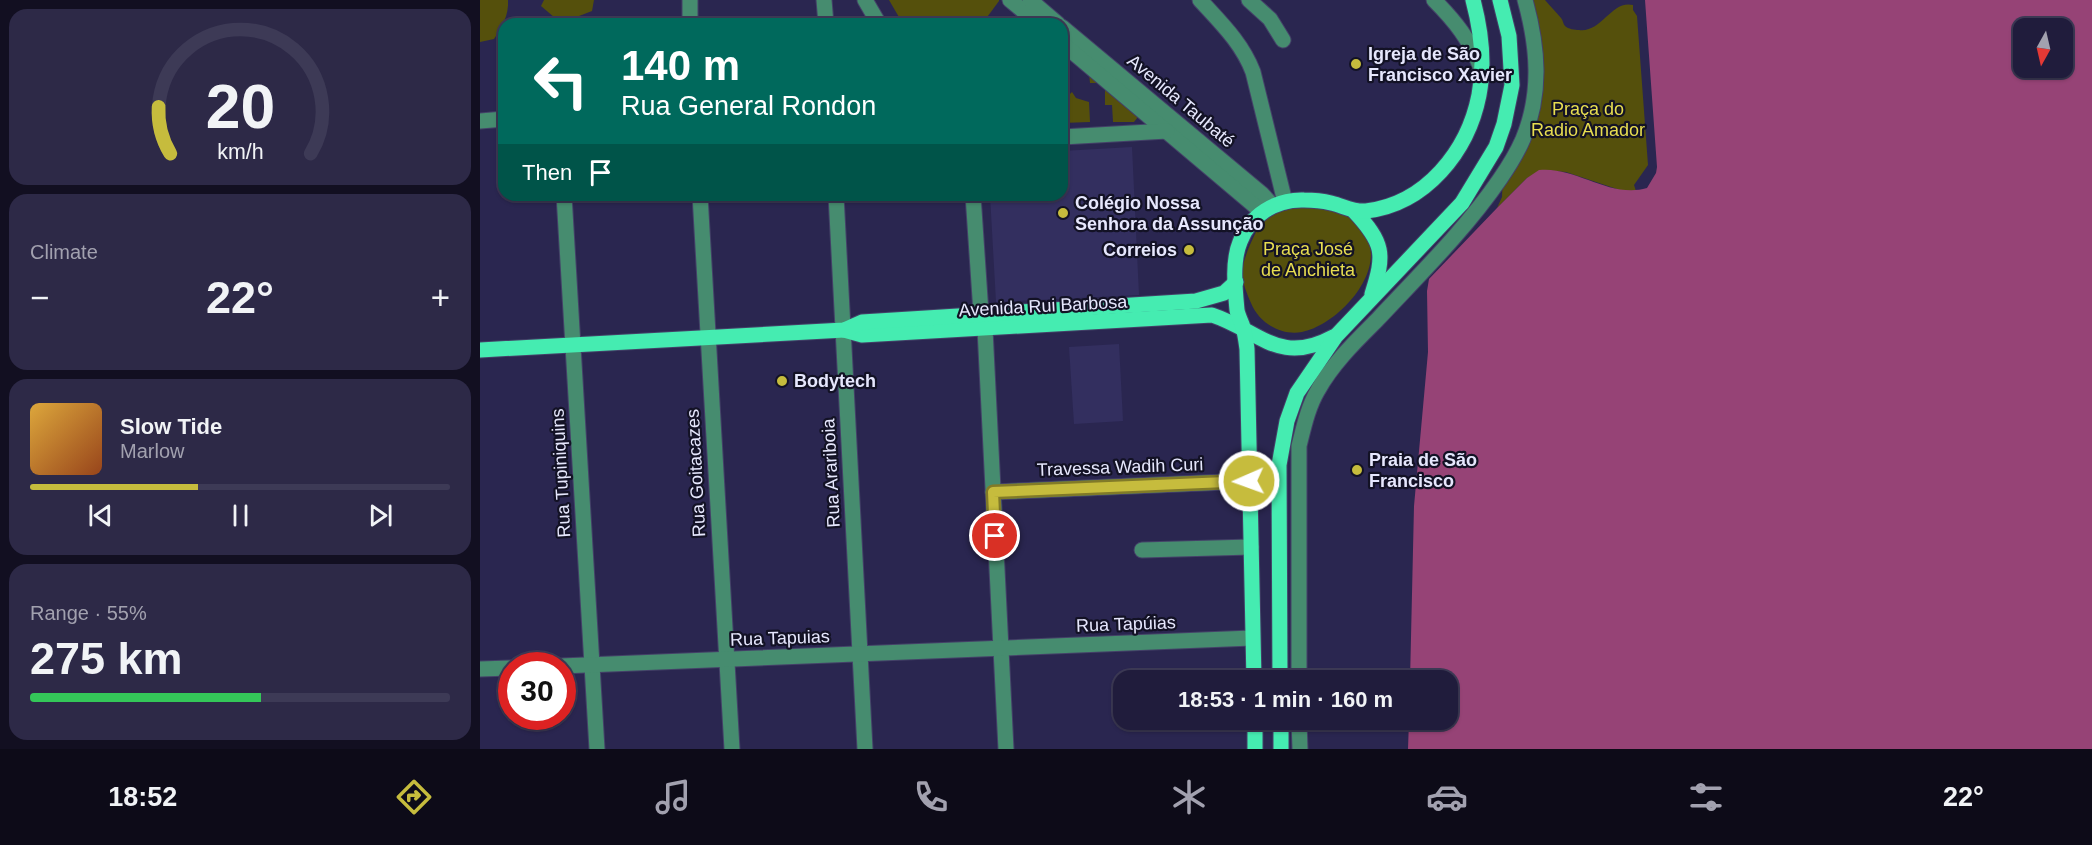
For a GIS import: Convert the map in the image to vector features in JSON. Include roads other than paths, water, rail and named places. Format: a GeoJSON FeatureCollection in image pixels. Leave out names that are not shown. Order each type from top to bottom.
{"type":"FeatureCollection","features":[{"type":"Feature","properties":{"kind":"main road"},"geometry":{"type":"LineString","coordinates":[[1354,212],[1396,203],[1426,187],[1441,173],[1455,153],[1472,118],[1479,95],[1480,34],[1473,0]]}},
{"type":"Feature","properties":{"kind":"main road"},"geometry":{"type":"LineString","coordinates":[[1280,670],[1279,465],[1282,440],[1297,393],[1336,336],[1462,203],[1496,147],[1504,124],[1512,85],[1509,36],[1500,0]]}},
{"type":"Feature","properties":{"kind":"main road"},"geometry":{"type":"LineString","coordinates":[[1253,670],[1247,349],[1237,309],[1236,282],[1236,258],[1240,242],[1248,228],[1273,207],[1302,200],[1331,203],[1354,212],[1368,226],[1379,243],[1381,260],[1370,299]]}},
{"type":"Feature","properties":{"kind":"main road","name":"Avenida Rui Barbosa"},"geometry":{"type":"LineString","coordinates":[[844,330],[862,322],[1196,301],[1224,293],[1236,282]]}},
{"type":"Feature","properties":{"kind":"main road","name":"Avenida Rui Barbosa"},"geometry":{"type":"LineString","coordinates":[[480,350],[844,330],[862,335],[1212,315],[1243,328]]}},
{"type":"Feature","properties":{"kind":"main road"},"geometry":{"type":"LineString","coordinates":[[1243,328],[1269,343],[1288,348],[1306,348],[1336,336]]}},
{"type":"Feature","properties":{"kind":"main road"},"geometry":{"type":"LineString","coordinates":[[1255,730],[1255,749]]}},
{"type":"Feature","properties":{"kind":"main road"},"geometry":{"type":"LineString","coordinates":[[1281,730],[1281,749]]}},
{"type":"Feature","properties":{"kind":"street"},"geometry":{"type":"LineString","coordinates":[[690,0],[690,18]]}},
{"type":"Feature","properties":{"kind":"street"},"geometry":{"type":"LineString","coordinates":[[824,0],[826,18]]}},
{"type":"Feature","properties":{"kind":"street"},"geometry":{"type":"LineString","coordinates":[[865,0],[876,18]]}},
{"type":"Feature","properties":{"kind":"street"},"geometry":{"type":"LineString","coordinates":[[1010,0],[1032,18]]}},
{"type":"Feature","properties":{"kind":"street"},"geometry":{"type":"LineString","coordinates":[[1030,0],[1051,18]]}},
{"type":"Feature","properties":{"kind":"street"},"geometry":{"type":"LineString","coordinates":[[1200,0],[1236,40],[1247,55],[1253,72],[1273,207]]}},
{"type":"Feature","properties":{"kind":"street"},"geometry":{"type":"LineString","coordinates":[[1249,0],[1270,19],[1283,40]]}},
{"type":"Feature","properties":{"kind":"street"},"geometry":{"type":"LineString","coordinates":[[1434,0],[1462,31],[1474,50],[1481,70]]}},
{"type":"Feature","properties":{"kind":"street"},"geometry":{"type":"LineString","coordinates":[[1299,670],[1299,446],[1307,414],[1318,389],[1340,359],[1484,203],[1514,157],[1523,139],[1531,113],[1537,66],[1534,33],[1526,0]]}},
{"type":"Feature","properties":{"kind":"street","name":"Avenida Taubaté"},"geometry":{"type":"LineString","coordinates":[[1068,32],[1262,194],[1273,207]]}},
{"type":"Feature","properties":{"kind":"street","name":"Avenida Taubaté"},"geometry":{"type":"LineString","coordinates":[[1068,48],[1167,131],[1273,207]]}},
{"type":"Feature","properties":{"kind":"street"},"geometry":{"type":"LineString","coordinates":[[480,121],[498,120]]}},
{"type":"Feature","properties":{"kind":"street"},"geometry":{"type":"LineString","coordinates":[[1068,137],[1167,131]]}},
{"type":"Feature","properties":{"kind":"street","name":"Rua Tupiniquins"},"geometry":{"type":"LineString","coordinates":[[564,201],[597,749]]}},
{"type":"Feature","properties":{"kind":"street","name":"Rua Goitacazes"},"geometry":{"type":"LineString","coordinates":[[700,201],[732,749]]}},
{"type":"Feature","properties":{"kind":"street","name":"Rua Arariboia"},"geometry":{"type":"LineString","coordinates":[[836,201],[865,749]]}},
{"type":"Feature","properties":{"kind":"street"},"geometry":{"type":"LineString","coordinates":[[972,201],[981,313]]}},
{"type":"Feature","properties":{"kind":"street"},"geometry":{"type":"LineString","coordinates":[[985,329],[1006,749]]}},
{"type":"Feature","properties":{"kind":"street","name":"Travessa Wadih Curi"},"geometry":{"type":"LineString","coordinates":[[993,492],[1249,481]]}},
{"type":"Feature","properties":{"kind":"street"},"geometry":{"type":"LineString","coordinates":[[1142,550],[1251,547]]}},
{"type":"Feature","properties":{"kind":"street","name":"Rua Tapúias"},"geometry":{"type":"LineString","coordinates":[[1001,648],[1252,638]]}},
{"type":"Feature","properties":{"kind":"street","name":"Rua Tapuias"},"geometry":{"type":"LineString","coordinates":[[576,666],[1001,648]]}},
{"type":"Feature","properties":{"kind":"street"},"geometry":{"type":"LineString","coordinates":[[480,669],[498,668]]}},
{"type":"Feature","properties":{"kind":"street"},"geometry":{"type":"LineString","coordinates":[[1299,730],[1300,749]]}},
{"type":"Feature","properties":{"kind":"place","name":"Igreja de São Francisco Xavier"},"geometry":{"type":"Point","coordinates":[1356,64]}},
{"type":"Feature","properties":{"kind":"place","name":"Colégio Nossa Senhora da Assunção"},"geometry":{"type":"Point","coordinates":[1063,213]}},
{"type":"Feature","properties":{"kind":"place","name":"Correios"},"geometry":{"type":"Point","coordinates":[1189,250]}},
{"type":"Feature","properties":{"kind":"place","name":"Bodytech"},"geometry":{"type":"Point","coordinates":[782,381]}},
{"type":"Feature","properties":{"kind":"place","name":"Praia de São Francisco"},"geometry":{"type":"Point","coordinates":[1357,470]}},
{"type":"Feature","properties":{"kind":"park label","name":"Praça do Radio Amador"},"geometry":{"type":"Point","coordinates":[1588,119]}},
{"type":"Feature","properties":{"kind":"park label","name":"Praça José de Anchieta"},"geometry":{"type":"Point","coordinates":[1308,259]}}]}
